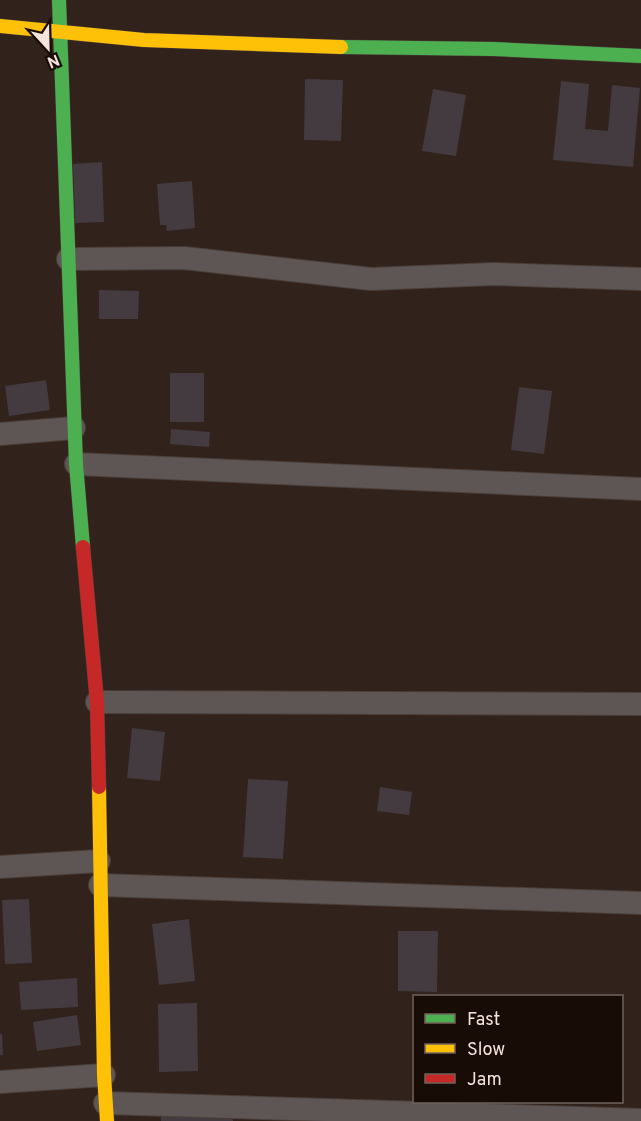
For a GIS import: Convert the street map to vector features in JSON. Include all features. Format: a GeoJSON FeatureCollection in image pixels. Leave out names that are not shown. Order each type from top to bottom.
{"type":"FeatureCollection","features":[{"type":"Feature","properties":{"kind":"street"},"geometry":{"type":"LineString","coordinates":[[59,0],[74,428],[97,702],[106,1112],[641,1120]]}},
{"type":"Feature","properties":{"kind":"street"},"geometry":{"type":"LineString","coordinates":[[0,26],[144,40],[385,48],[494,49],[641,56]]}},
{"type":"Feature","properties":{"kind":"street"},"geometry":{"type":"LineString","coordinates":[[69,259],[184,258],[370,279],[493,274],[641,279]]}},
{"type":"Feature","properties":{"kind":"street"},"geometry":{"type":"LineString","coordinates":[[0,434],[74,428]]}},
{"type":"Feature","properties":{"kind":"street"},"geometry":{"type":"LineString","coordinates":[[76,464],[641,489]]}},
{"type":"Feature","properties":{"kind":"street"},"geometry":{"type":"LineString","coordinates":[[97,702],[641,704]]}},
{"type":"Feature","properties":{"kind":"street"},"geometry":{"type":"LineString","coordinates":[[0,867],[99,861]]}},
{"type":"Feature","properties":{"kind":"street"},"geometry":{"type":"LineString","coordinates":[[100,885],[641,903]]}},
{"type":"Feature","properties":{"kind":"street"},"geometry":{"type":"LineString","coordinates":[[0,1082],[104,1075]]}},
{"type":"Feature","properties":{"kind":"building"},"geometry":{"type":"Polygon","coordinates":[[[305,79],[343,80],[341,141],[304,140],[305,79]]]}},
{"type":"Feature","properties":{"kind":"building"},"geometry":{"type":"Polygon","coordinates":[[[561,81],[589,84],[585,129],[608,131],[612,85],[640,88],[633,167],[553,160],[561,81]]]}},
{"type":"Feature","properties":{"kind":"building"},"geometry":{"type":"Polygon","coordinates":[[[433,89],[466,95],[456,156],[422,151],[433,89]]]}},
{"type":"Feature","properties":{"kind":"building"},"geometry":{"type":"Polygon","coordinates":[[[102,162],[104,222],[75,223],[73,164],[102,162]]]}},
{"type":"Feature","properties":{"kind":"building"},"geometry":{"type":"Polygon","coordinates":[[[192,181],[195,228],[167,231],[166,225],[160,225],[157,184],[192,181]]]}},
{"type":"Feature","properties":{"kind":"building"},"geometry":{"type":"Polygon","coordinates":[[[99,290],[139,291],[138,319],[99,319],[99,290]]]}},
{"type":"Feature","properties":{"kind":"building"},"geometry":{"type":"Polygon","coordinates":[[[170,373],[204,373],[204,422],[170,422],[170,373]]]}},
{"type":"Feature","properties":{"kind":"building"},"geometry":{"type":"Polygon","coordinates":[[[46,380],[50,410],[9,416],[5,386],[46,380]]]}},
{"type":"Feature","properties":{"kind":"building"},"geometry":{"type":"Polygon","coordinates":[[[519,387],[552,391],[544,454],[511,450],[519,387]]]}},
{"type":"Feature","properties":{"kind":"building"},"geometry":{"type":"Polygon","coordinates":[[[171,429],[210,432],[209,447],[170,444],[171,429]]]}},
{"type":"Feature","properties":{"kind":"building"},"geometry":{"type":"Polygon","coordinates":[[[132,728],[165,732],[160,781],[127,778],[132,728]]]}},
{"type":"Feature","properties":{"kind":"building"},"geometry":{"type":"Polygon","coordinates":[[[248,779],[288,781],[283,859],[243,857],[248,779]]]}},
{"type":"Feature","properties":{"kind":"building"},"geometry":{"type":"Polygon","coordinates":[[[380,787],[412,792],[409,815],[377,811],[380,787]]]}},
{"type":"Feature","properties":{"kind":"building"},"geometry":{"type":"Polygon","coordinates":[[[29,899],[32,963],[5,964],[2,900],[29,899]]]}},
{"type":"Feature","properties":{"kind":"building"},"geometry":{"type":"Polygon","coordinates":[[[189,919],[195,981],[159,985],[152,924],[189,919]]]}},
{"type":"Feature","properties":{"kind":"building"},"geometry":{"type":"Polygon","coordinates":[[[398,931],[438,931],[437,992],[398,991],[398,931]]]}},
{"type":"Feature","properties":{"kind":"building"},"geometry":{"type":"Polygon","coordinates":[[[77,978],[78,1007],[21,1010],[19,982],[77,978]]]}},
{"type":"Feature","properties":{"kind":"building"},"geometry":{"type":"Polygon","coordinates":[[[197,1003],[198,1071],[159,1072],[158,1004],[197,1003]]]}},
{"type":"Feature","properties":{"kind":"building"},"geometry":{"type":"Polygon","coordinates":[[[77,1015],[81,1045],[37,1051],[33,1022],[77,1015]]]}},
{"type":"Feature","properties":{"kind":"building"},"geometry":{"type":"Polygon","coordinates":[[[0,1034],[2,1034],[3,1055],[0,1055],[0,1034]]]}},
{"type":"Feature","properties":{"kind":"building"},"geometry":{"type":"Polygon","coordinates":[[[161,1113],[233,1116],[233,1121],[161,1121],[161,1113]]]}},
{"type":"Feature","properties":{"kind":"traffic: fast"},"geometry":{"type":"LineString","coordinates":[[59,0],[76,464],[83,547]]}},
{"type":"Feature","properties":{"kind":"traffic: fast"},"geometry":{"type":"LineString","coordinates":[[341,47],[494,49],[641,56]]}},
{"type":"Feature","properties":{"kind":"traffic: slow"},"geometry":{"type":"LineString","coordinates":[[0,26],[144,40],[341,47]]}},
{"type":"Feature","properties":{"kind":"traffic: slow"},"geometry":{"type":"LineString","coordinates":[[99,787],[104,1075],[107,1121]]}},
{"type":"Feature","properties":{"kind":"traffic: jam"},"geometry":{"type":"LineString","coordinates":[[83,547],[97,702],[99,787]]}}]}
